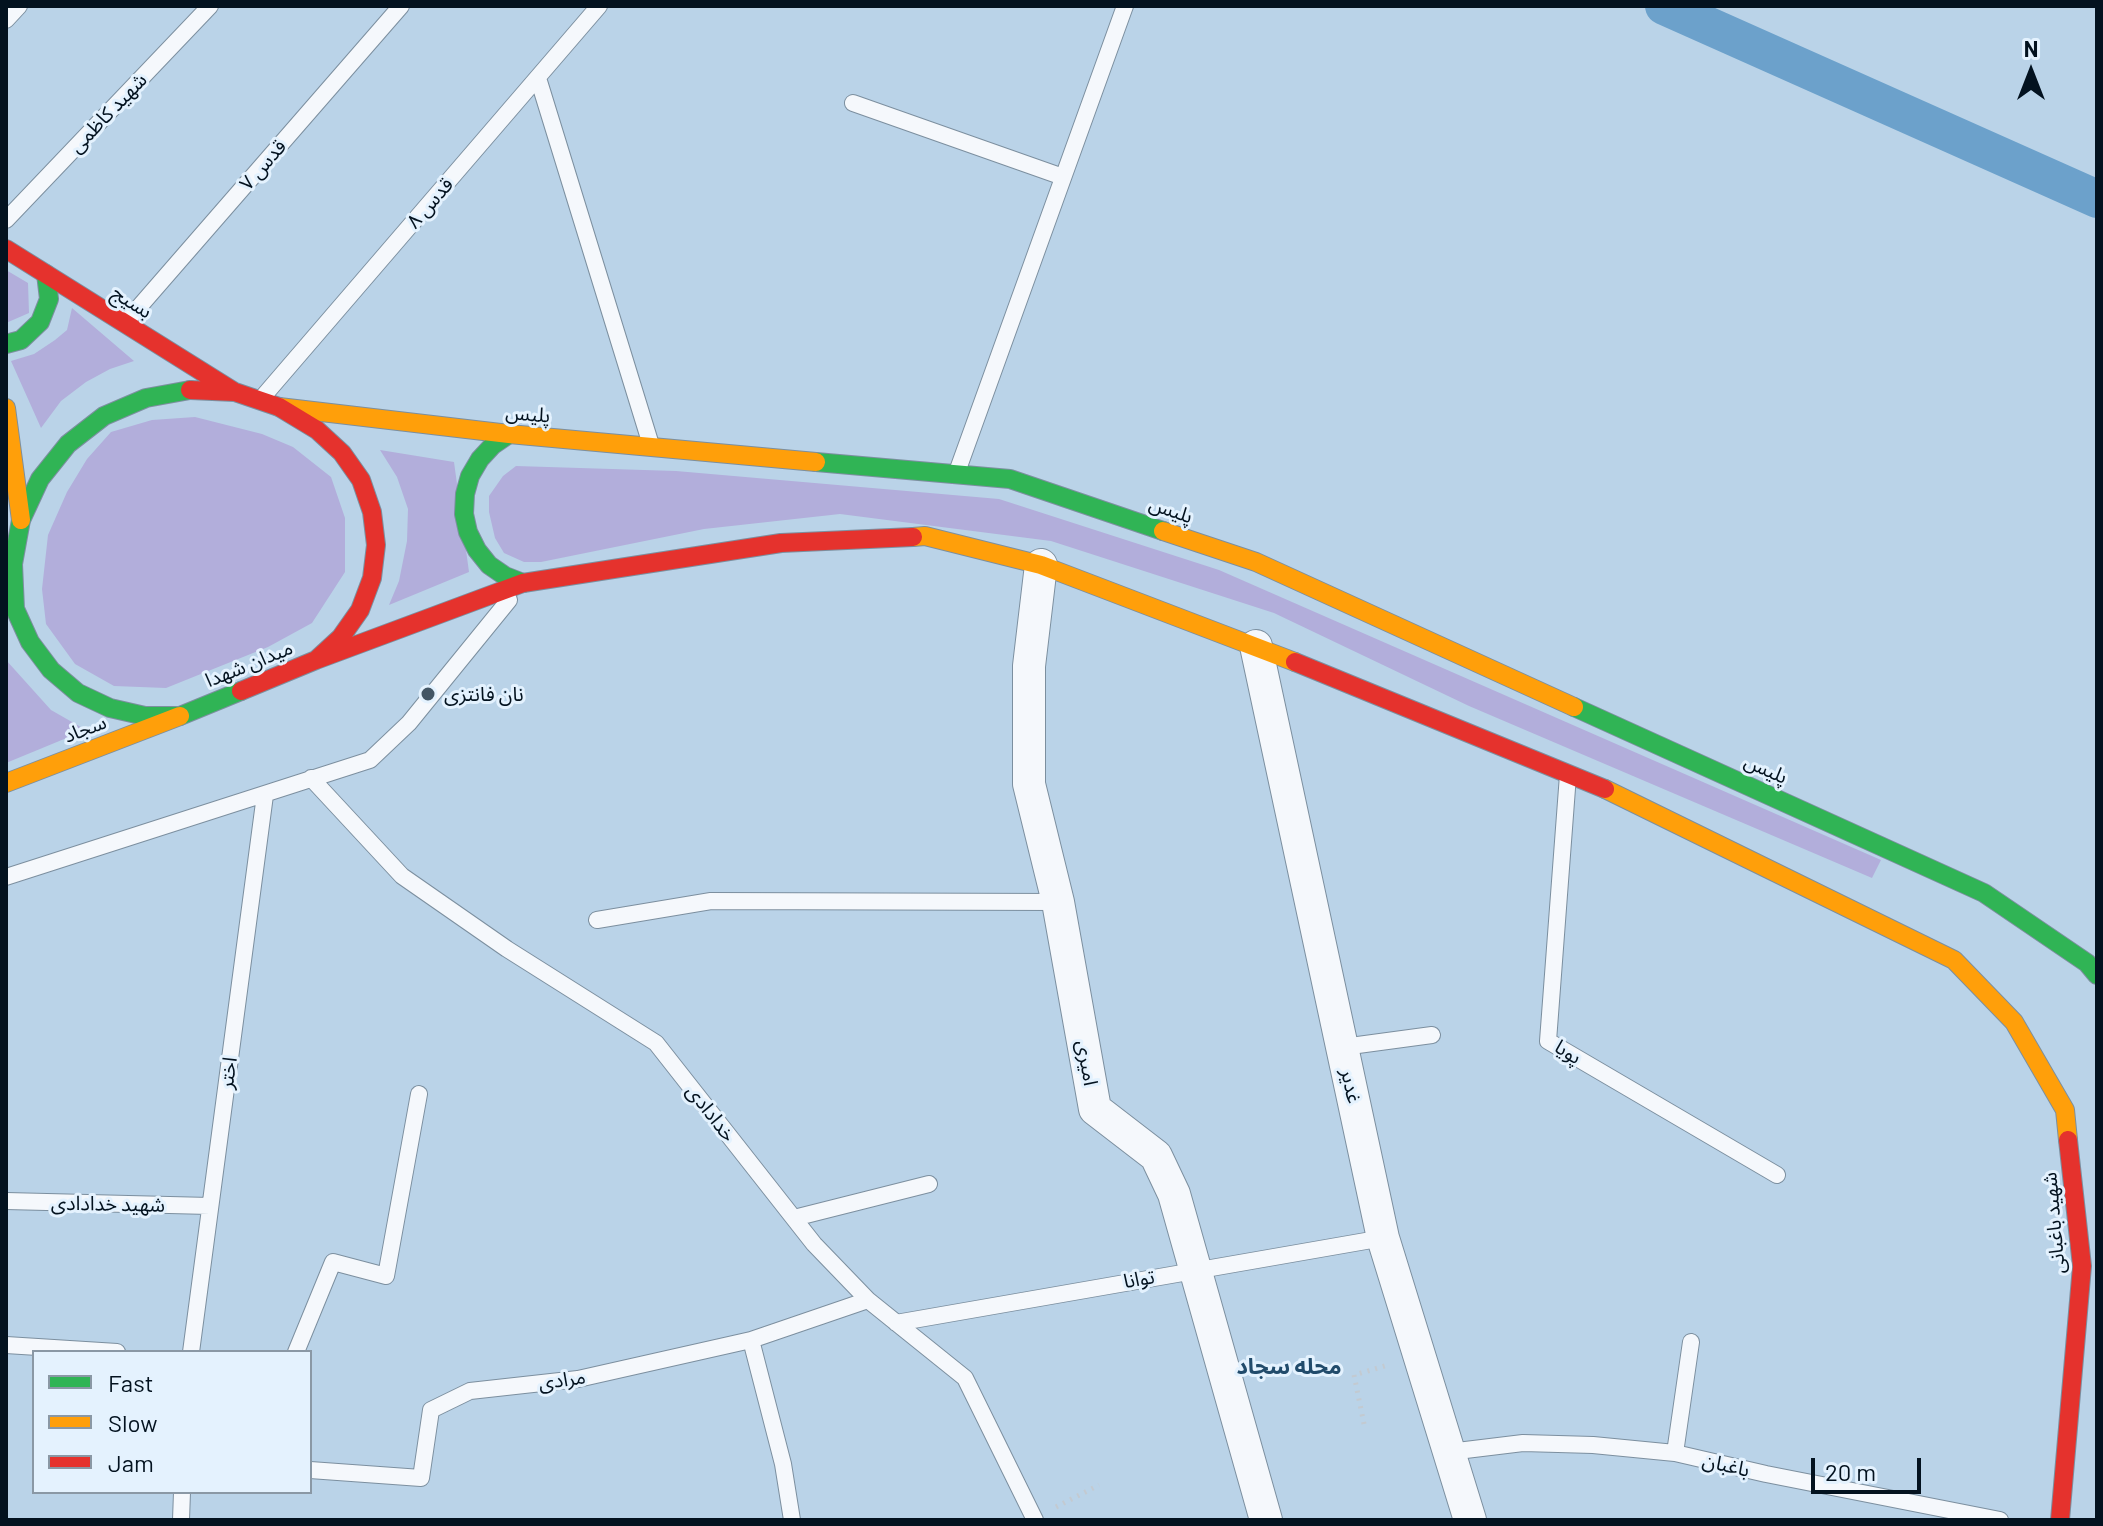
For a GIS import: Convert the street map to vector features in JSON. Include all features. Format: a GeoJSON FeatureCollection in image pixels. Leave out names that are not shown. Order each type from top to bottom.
{"type":"FeatureCollection","features":[{"type":"Feature","properties":{"kind":"main road","name":"بسیج"},"geometry":{"type":"LineString","coordinates":[[6,249],[235,392]]}},
{"type":"Feature","properties":{"kind":"main road"},"geometry":{"type":"LineString","coordinates":[[6,344],[21,340],[40,322],[49,299],[46,274]]}},
{"type":"Feature","properties":{"kind":"main road","name":"میدان شهدا"},"geometry":{"type":"LineString","coordinates":[[190,390],[235,392],[260,400],[279,407],[317,430],[342,453],[361,480],[372,512],[376,545],[360,610],[341,637],[316,660],[180,716],[145,716],[110,708],[78,693],[51,670],[30,642],[15,609],[10,568],[21,520],[40,479],[68,444],[104,416],[146,398],[190,390]]}},
{"type":"Feature","properties":{"kind":"main road","name":"پلیس"},"geometry":{"type":"LineString","coordinates":[[279,407],[509,434],[1010,479],[1256,562],[1984,893],[2087,963],[2097,975]]}},
{"type":"Feature","properties":{"kind":"main road"},"geometry":{"type":"LineString","coordinates":[[6,408],[21,520]]}},
{"type":"Feature","properties":{"kind":"main road"},"geometry":{"type":"LineString","coordinates":[[509,434],[493,445],[475,467],[465,494],[464,514],[468,532],[489,565],[523,583]]}},
{"type":"Feature","properties":{"kind":"main road"},"geometry":{"type":"LineString","coordinates":[[316,660],[523,583],[781,543],[925,536],[1041,565],[1256,646],[1568,774]]}},
{"type":"Feature","properties":{"kind":"main road","name":"سجاد"},"geometry":{"type":"LineString","coordinates":[[6,783],[180,716]]}},
{"type":"Feature","properties":{"kind":"main road","name":"شهید باغبانی"},"geometry":{"type":"LineString","coordinates":[[1568,774],[1954,960],[2014,1022],[2065,1110],[2082,1266],[2060,1520]]}},
{"type":"Feature","properties":{"kind":"street","name":"امیری"},"geometry":{"type":"LineString","coordinates":[[1041,565],[1029,666],[1029,784],[1058,902],[1095,1109],[1156,1156],[1174,1194],[1266,1520]]}},
{"type":"Feature","properties":{"kind":"street","name":"غدیر"},"geometry":{"type":"LineString","coordinates":[[1256,646],[1383,1238],[1470,1520]]}},
{"type":"Feature","properties":{"kind":"lane"},"geometry":{"type":"LineString","coordinates":[[6,20],[19,6]]}},
{"type":"Feature","properties":{"kind":"lane","name":"شهید کاظمی"},"geometry":{"type":"LineString","coordinates":[[6,220],[210,6]]}},
{"type":"Feature","properties":{"kind":"lane","name":"قدس ۷"},"geometry":{"type":"LineString","coordinates":[[125,324],[401,6]]}},
{"type":"Feature","properties":{"kind":"lane","name":"قدس ۸"},"geometry":{"type":"LineString","coordinates":[[260,400],[599,6]]}},
{"type":"Feature","properties":{"kind":"lane"},"geometry":{"type":"LineString","coordinates":[[956,474],[1125,6]]}},
{"type":"Feature","properties":{"kind":"lane"},"geometry":{"type":"LineString","coordinates":[[538,78],[651,447]]}},
{"type":"Feature","properties":{"kind":"lane"},"geometry":{"type":"LineString","coordinates":[[853,103],[1063,177]]}},
{"type":"Feature","properties":{"kind":"lane"},"geometry":{"type":"LineString","coordinates":[[6,877],[370,760],[409,723],[523,583]]}},
{"type":"Feature","properties":{"kind":"lane","name":"پویا"},"geometry":{"type":"LineString","coordinates":[[1568,774],[1548,1041],[1777,1175]]}},
{"type":"Feature","properties":{"kind":"lane","name":"خدادادی"},"geometry":{"type":"LineString","coordinates":[[311,778],[402,876],[507,949],[656,1043],[814,1244],[868,1300],[965,1378],[1034,1520]]}},
{"type":"Feature","properties":{"kind":"lane","name":"اختر"},"geometry":{"type":"LineString","coordinates":[[191,1350],[265,795]]}},
{"type":"Feature","properties":{"kind":"lane"},"geometry":{"type":"LineString","coordinates":[[597,920],[711,901],[1058,902]]}},
{"type":"Feature","properties":{"kind":"lane"},"geometry":{"type":"LineString","coordinates":[[1343,1047],[1432,1035]]}},
{"type":"Feature","properties":{"kind":"lane"},"geometry":{"type":"LineString","coordinates":[[297,1350],[333,1262],[386,1276],[419,1094]]}},
{"type":"Feature","properties":{"kind":"lane"},"geometry":{"type":"LineString","coordinates":[[794,1218],[929,1184]]}},
{"type":"Feature","properties":{"kind":"lane","name":"شهید خدادادی"},"geometry":{"type":"LineString","coordinates":[[6,1201],[210,1206]]}},
{"type":"Feature","properties":{"kind":"lane","name":"توانا"},"geometry":{"type":"LineString","coordinates":[[896,1323],[1383,1238]]}},
{"type":"Feature","properties":{"kind":"lane","name":"مرادی"},"geometry":{"type":"LineString","coordinates":[[312,1470],[421,1478],[431,1410],[470,1391],[578,1379],[751,1340],[868,1300]]}},
{"type":"Feature","properties":{"kind":"lane"},"geometry":{"type":"LineString","coordinates":[[751,1340],[783,1464],[792,1520]]}},
{"type":"Feature","properties":{"kind":"lane"},"geometry":{"type":"LineString","coordinates":[[1675,1453],[1691,1342]]}},
{"type":"Feature","properties":{"kind":"lane"},"geometry":{"type":"LineString","coordinates":[[6,1345],[85,1350]]}},
{"type":"Feature","properties":{"kind":"lane","name":"باغبان"},"geometry":{"type":"LineString","coordinates":[[1449,1452],[1523,1443],[1593,1445],[1675,1453],[2000,1520]]}},
{"type":"Feature","properties":{"kind":"lane"},"geometry":{"type":"LineString","coordinates":[[181,1520],[182,1494]]}},
{"type":"Feature","properties":{"kind":"path"},"geometry":{"type":"LineString","coordinates":[[1364,1424],[1354,1375],[1419,1356]]}},
{"type":"Feature","properties":{"kind":"path"},"geometry":{"type":"LineString","coordinates":[[1034,1520],[1099,1485]]}},
{"type":"Feature","properties":{"kind":"shaded area"},"geometry":{"type":"Polygon","coordinates":[[[6,270],[28,283],[29,313],[6,323],[6,270]]]}},
{"type":"Feature","properties":{"kind":"shaded area"},"geometry":{"type":"Polygon","coordinates":[[[72,308],[134,361],[86,382],[61,401],[41,428],[11,361],[34,354],[67,330],[72,308]]]}},
{"type":"Feature","properties":{"kind":"shaded area"},"geometry":{"type":"Polygon","coordinates":[[[195,417],[262,434],[293,447],[331,477],[345,518],[345,572],[312,623],[268,647],[166,688],[114,686],[75,664],[46,624],[42,589],[48,535],[67,492],[87,459],[111,432],[152,420],[195,417]]]}},
{"type":"Feature","properties":{"kind":"shaded area"},"geometry":{"type":"Polygon","coordinates":[[[380,450],[454,462],[469,572],[389,605],[399,581],[407,541],[408,509],[397,477],[380,450]]]}},
{"type":"Feature","properties":{"kind":"shaded area"},"geometry":{"type":"Polygon","coordinates":[[[516,466],[676,471],[999,499],[1219,570],[1881,860],[1872,878],[1469,706],[1274,613],[1051,541],[840,514],[704,529],[541,562],[524,562],[504,553],[495,538],[489,512],[489,496],[503,476],[516,466]]]}},
{"type":"Feature","properties":{"kind":"shaded area"},"geometry":{"type":"Polygon","coordinates":[[[6,660],[51,710],[86,730],[6,763],[6,660]]]}},
{"type":"Feature","properties":{"kind":"waterway"},"geometry":{"type":"LineString","coordinates":[[1664,6],[2097,199]]}},
{"type":"Feature","properties":{"kind":"traffic: fast"},"geometry":{"type":"LineString","coordinates":[[6,344],[21,340],[40,322],[49,299],[46,274]]}},
{"type":"Feature","properties":{"kind":"traffic: fast"},"geometry":{"type":"LineString","coordinates":[[190,390],[146,398],[104,416],[68,444],[40,479],[21,520],[13,564],[15,609],[30,642],[51,670],[78,693],[110,708],[145,716],[180,716],[241,691]]}},
{"type":"Feature","properties":{"kind":"traffic: fast"},"geometry":{"type":"LineString","coordinates":[[509,434],[493,445],[470,476],[464,514],[468,532],[489,565],[523,583]]}},
{"type":"Feature","properties":{"kind":"traffic: fast"},"geometry":{"type":"LineString","coordinates":[[816,462],[1010,479],[1163,531]]}},
{"type":"Feature","properties":{"kind":"traffic: fast"},"geometry":{"type":"LineString","coordinates":[[1574,707],[1984,893],[2087,963],[2097,975]]}},
{"type":"Feature","properties":{"kind":"traffic: slow"},"geometry":{"type":"LineString","coordinates":[[279,407],[509,434],[816,462]]}},
{"type":"Feature","properties":{"kind":"traffic: slow"},"geometry":{"type":"LineString","coordinates":[[6,408],[21,520]]}},
{"type":"Feature","properties":{"kind":"traffic: slow"},"geometry":{"type":"LineString","coordinates":[[1163,531],[1256,562],[1574,707]]}},
{"type":"Feature","properties":{"kind":"traffic: slow"},"geometry":{"type":"LineString","coordinates":[[913,537],[925,536],[1041,565],[1295,662]]}},
{"type":"Feature","properties":{"kind":"traffic: slow"},"geometry":{"type":"LineString","coordinates":[[6,783],[180,716]]}},
{"type":"Feature","properties":{"kind":"traffic: slow"},"geometry":{"type":"LineString","coordinates":[[1605,789],[1954,960],[2014,1022],[2065,1110],[2068,1140]]}},
{"type":"Feature","properties":{"kind":"traffic: jam"},"geometry":{"type":"LineString","coordinates":[[6,249],[233,391]]}},
{"type":"Feature","properties":{"kind":"traffic: jam"},"geometry":{"type":"LineString","coordinates":[[190,390],[235,392],[279,407],[317,430],[342,453],[361,480],[372,512],[376,545],[372,578],[360,610],[341,637],[316,660],[241,691]]}},
{"type":"Feature","properties":{"kind":"traffic: jam"},"geometry":{"type":"LineString","coordinates":[[316,660],[523,583],[781,543],[913,537]]}},
{"type":"Feature","properties":{"kind":"traffic: jam"},"geometry":{"type":"LineString","coordinates":[[1295,662],[1605,789]]}},
{"type":"Feature","properties":{"kind":"traffic: jam"},"geometry":{"type":"LineString","coordinates":[[2060,1520],[2082,1266],[2068,1140]]}},
{"type":"Feature","properties":{"kind":"place","name":"نان فانتزی"},"geometry":{"type":"Point","coordinates":[428,694]}},
{"type":"Feature","properties":{"kind":"district","name":"محله سجاد"},"geometry":{"type":"Point","coordinates":[1289,1367]}}]}
